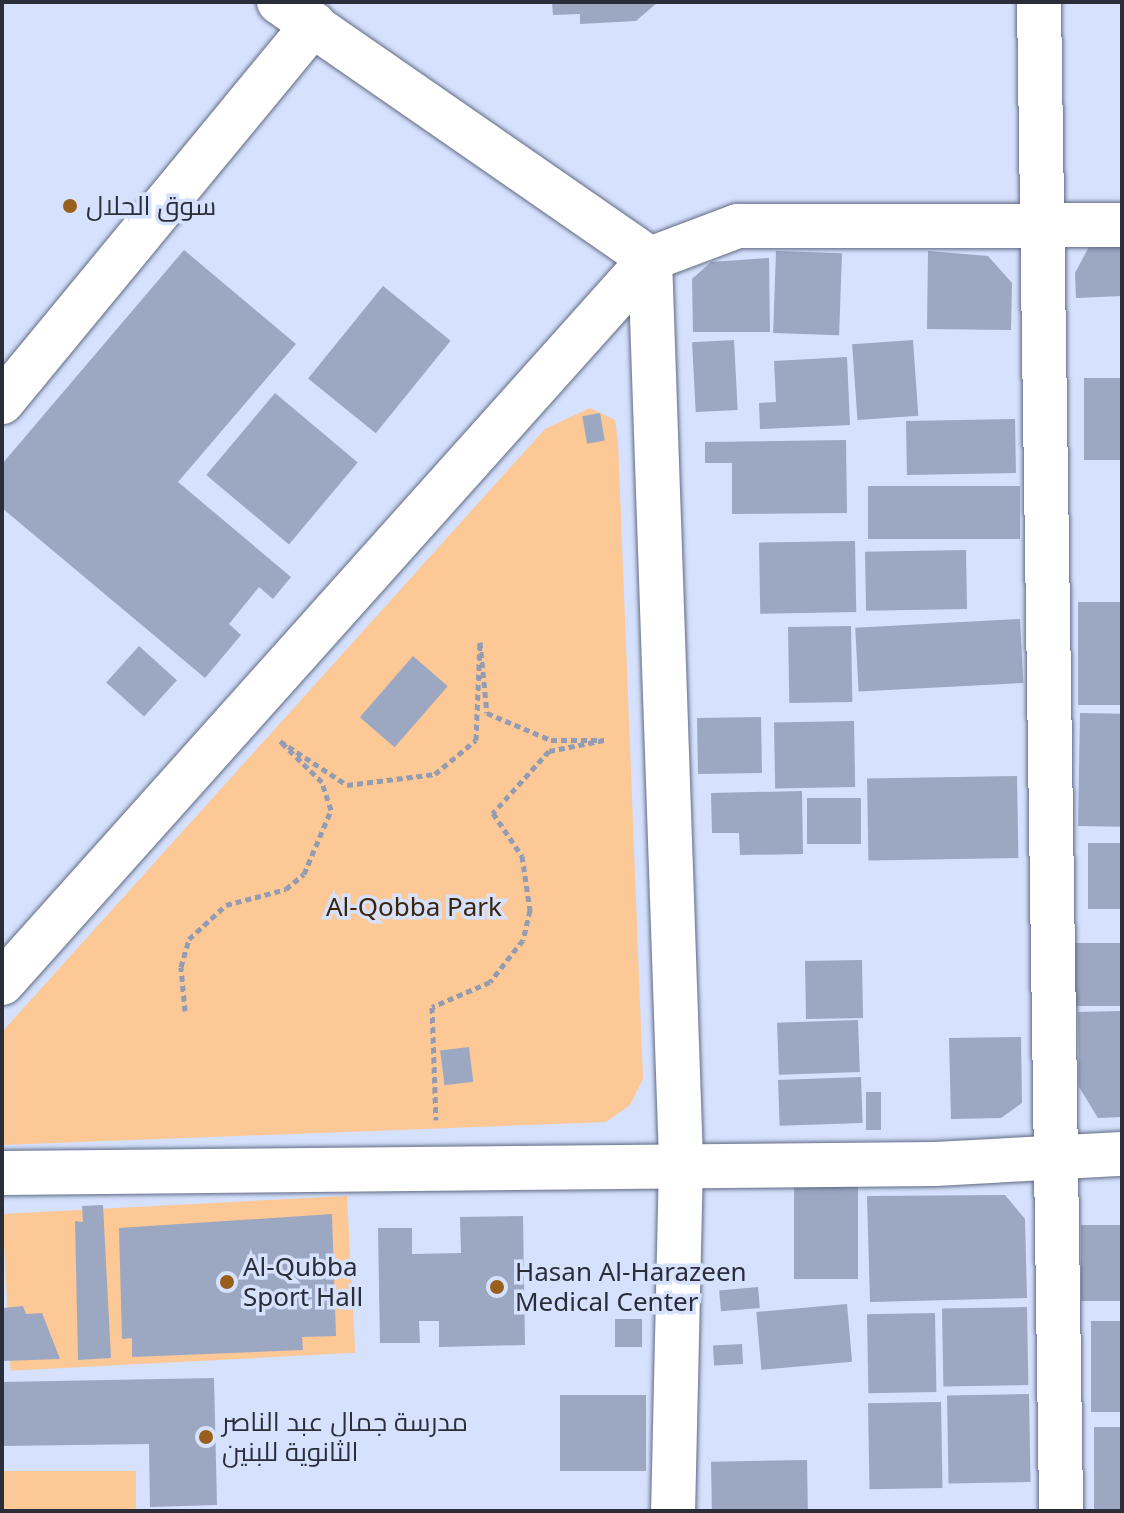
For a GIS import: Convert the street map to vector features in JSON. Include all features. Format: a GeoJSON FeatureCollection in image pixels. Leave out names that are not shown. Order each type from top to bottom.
{"type":"FeatureCollection","features":[{"type":"Feature","properties":{"kind":"street"},"geometry":{"type":"LineString","coordinates":[[1039,2],[1061,1511]]}},
{"type":"Feature","properties":{"kind":"street"},"geometry":{"type":"LineString","coordinates":[[2,402],[296,13],[650,259]]}},
{"type":"Feature","properties":{"kind":"street"},"geometry":{"type":"LineString","coordinates":[[2,983],[650,259],[738,226],[1122,225]]}},
{"type":"Feature","properties":{"kind":"street"},"geometry":{"type":"LineString","coordinates":[[650,259],[681,1162],[673,1511]]}},
{"type":"Feature","properties":{"kind":"street"},"geometry":{"type":"LineString","coordinates":[[2,1173],[681,1162],[935,1164],[1057,1154],[1122,1154]]}},
{"type":"Feature","properties":{"kind":"path"},"geometry":{"type":"LineString","coordinates":[[185,1011],[181,967],[189,939],[226,905],[286,889],[304,874],[331,810],[322,782],[280,741],[347,785],[435,774],[476,740],[480,642],[487,713],[551,740],[604,740],[549,751],[493,813],[522,856],[530,910],[523,940],[490,982],[432,1007],[436,1120]]}},
{"type":"Feature","properties":{"kind":"green space","name":"Al-Qobba Park"},"geometry":{"type":"Polygon","coordinates":[[[590,408],[615,420],[618,441],[643,1079],[630,1105],[606,1122],[2,1145],[2,1032],[545,429],[590,408]]]}},
{"type":"Feature","properties":{"kind":"green space"},"geometry":{"type":"Polygon","coordinates":[[[347,1196],[355,1353],[11,1371],[2,1214],[347,1196]]]}},
{"type":"Feature","properties":{"kind":"green space"},"geometry":{"type":"Polygon","coordinates":[[[2,1471],[136,1471],[136,1511],[2,1511],[2,1471]]]}},
{"type":"Feature","properties":{"kind":"building"},"geometry":{"type":"Polygon","coordinates":[[[552,2],[658,2],[636,21],[580,24],[580,14],[553,15],[552,2]]]}},
{"type":"Feature","properties":{"kind":"building"},"geometry":{"type":"Polygon","coordinates":[[[1091,243],[1122,243],[1122,296],[1076,298],[1075,273],[1091,243]]]}},
{"type":"Feature","properties":{"kind":"building"},"geometry":{"type":"Polygon","coordinates":[[[184,250],[296,344],[178,482],[291,577],[273,599],[259,587],[229,624],[241,635],[205,678],[2,508],[2,464],[184,250]]]}},
{"type":"Feature","properties":{"kind":"building"},"geometry":{"type":"Polygon","coordinates":[[[776,251],[842,253],[839,335],[773,333],[776,251]]]}},
{"type":"Feature","properties":{"kind":"building"},"geometry":{"type":"Polygon","coordinates":[[[928,251],[988,256],[1012,283],[1011,330],[927,329],[928,251]]]}},
{"type":"Feature","properties":{"kind":"building"},"geometry":{"type":"Polygon","coordinates":[[[769,258],[770,332],[693,332],[692,279],[711,262],[769,258]]]}},
{"type":"Feature","properties":{"kind":"building"},"geometry":{"type":"Polygon","coordinates":[[[383,286],[451,341],[376,433],[308,378],[383,286]]]}},
{"type":"Feature","properties":{"kind":"building"},"geometry":{"type":"Polygon","coordinates":[[[734,340],[738,410],[696,412],[692,342],[734,340]]]}},
{"type":"Feature","properties":{"kind":"building"},"geometry":{"type":"Polygon","coordinates":[[[913,340],[918,416],[857,420],[852,344],[913,340]]]}},
{"type":"Feature","properties":{"kind":"building"},"geometry":{"type":"Polygon","coordinates":[[[847,357],[850,425],[760,429],[759,403],[776,402],[774,361],[847,357]]]}},
{"type":"Feature","properties":{"kind":"building"},"geometry":{"type":"Polygon","coordinates":[[[1084,378],[1122,378],[1122,460],[1084,460],[1084,378]]]}},
{"type":"Feature","properties":{"kind":"building"},"geometry":{"type":"Polygon","coordinates":[[[275,393],[358,462],[289,544],[206,475],[275,393]]]}},
{"type":"Feature","properties":{"kind":"building"},"geometry":{"type":"Polygon","coordinates":[[[600,413],[605,441],[587,444],[582,416],[600,413]]]}},
{"type":"Feature","properties":{"kind":"building"},"geometry":{"type":"Polygon","coordinates":[[[1015,419],[1016,473],[907,475],[906,421],[1015,419]]]}},
{"type":"Feature","properties":{"kind":"building"},"geometry":{"type":"Polygon","coordinates":[[[846,440],[847,513],[732,514],[732,463],[705,463],[705,442],[846,440]]]}},
{"type":"Feature","properties":{"kind":"building"},"geometry":{"type":"Polygon","coordinates":[[[868,486],[1020,486],[1020,539],[868,539],[868,486]]]}},
{"type":"Feature","properties":{"kind":"building"},"geometry":{"type":"Polygon","coordinates":[[[855,541],[856,612],[760,614],[759,543],[855,541]]]}},
{"type":"Feature","properties":{"kind":"building"},"geometry":{"type":"Polygon","coordinates":[[[966,550],[967,609],[866,611],[865,552],[966,550]]]}},
{"type":"Feature","properties":{"kind":"building"},"geometry":{"type":"Polygon","coordinates":[[[1078,602],[1122,602],[1122,705],[1078,705],[1078,602]]]}},
{"type":"Feature","properties":{"kind":"building"},"geometry":{"type":"Polygon","coordinates":[[[1020,619],[1023,683],[859,692],[855,628],[1020,619]]]}},
{"type":"Feature","properties":{"kind":"building"},"geometry":{"type":"Polygon","coordinates":[[[851,626],[852,702],[789,703],[788,627],[851,626]]]}},
{"type":"Feature","properties":{"kind":"building"},"geometry":{"type":"Polygon","coordinates":[[[139,646],[177,680],[144,717],[106,682],[139,646]]]}},
{"type":"Feature","properties":{"kind":"building"},"geometry":{"type":"Polygon","coordinates":[[[413,656],[448,686],[395,747],[360,717],[413,656]]]}},
{"type":"Feature","properties":{"kind":"building"},"geometry":{"type":"Polygon","coordinates":[[[1080,713],[1122,714],[1120,827],[1078,826],[1080,713]]]}},
{"type":"Feature","properties":{"kind":"building"},"geometry":{"type":"Polygon","coordinates":[[[761,717],[762,773],[698,774],[697,718],[761,717]]]}},
{"type":"Feature","properties":{"kind":"building"},"geometry":{"type":"Polygon","coordinates":[[[854,721],[855,787],[775,788],[774,722],[854,721]]]}},
{"type":"Feature","properties":{"kind":"building"},"geometry":{"type":"Polygon","coordinates":[[[1017,776],[1018,858],[868,861],[867,779],[1017,776]]]}},
{"type":"Feature","properties":{"kind":"building"},"geometry":{"type":"Polygon","coordinates":[[[802,791],[803,854],[740,855],[739,833],[712,833],[711,793],[802,791]]]}},
{"type":"Feature","properties":{"kind":"building"},"geometry":{"type":"Polygon","coordinates":[[[807,798],[861,798],[861,844],[807,844],[807,798]]]}},
{"type":"Feature","properties":{"kind":"building"},"geometry":{"type":"Polygon","coordinates":[[[1088,843],[1122,843],[1122,909],[1088,909],[1088,843]]]}},
{"type":"Feature","properties":{"kind":"building"},"geometry":{"type":"Polygon","coordinates":[[[1074,943],[1122,943],[1122,1006],[1074,1006],[1074,943]]]}},
{"type":"Feature","properties":{"kind":"building"},"geometry":{"type":"Polygon","coordinates":[[[862,960],[863,1018],[806,1019],[805,961],[862,960]]]}},
{"type":"Feature","properties":{"kind":"building"},"geometry":{"type":"Polygon","coordinates":[[[1122,1011],[1122,1117],[1098,1118],[1079,1087],[1078,1012],[1122,1011]]]}},
{"type":"Feature","properties":{"kind":"building"},"geometry":{"type":"Polygon","coordinates":[[[858,1020],[860,1072],[779,1075],[777,1023],[858,1020]]]}},
{"type":"Feature","properties":{"kind":"building"},"geometry":{"type":"Polygon","coordinates":[[[1021,1037],[1022,1103],[1001,1118],[951,1119],[949,1038],[1021,1037]]]}},
{"type":"Feature","properties":{"kind":"building"},"geometry":{"type":"Polygon","coordinates":[[[469,1047],[473,1082],[444,1085],[440,1051],[469,1047]]]}},
{"type":"Feature","properties":{"kind":"building"},"geometry":{"type":"Polygon","coordinates":[[[861,1077],[863,1123],[780,1126],[778,1080],[861,1077]]]}},
{"type":"Feature","properties":{"kind":"building"},"geometry":{"type":"Polygon","coordinates":[[[866,1092],[881,1092],[881,1130],[866,1130],[866,1092]]]}},
{"type":"Feature","properties":{"kind":"building"},"geometry":{"type":"Polygon","coordinates":[[[794,1186],[858,1186],[858,1279],[794,1279],[794,1186]]]}},
{"type":"Feature","properties":{"kind":"building"},"geometry":{"type":"Polygon","coordinates":[[[1005,1195],[1025,1219],[1027,1298],[870,1302],[867,1196],[1005,1195]]]}},
{"type":"Feature","properties":{"kind":"building"},"geometry":{"type":"Polygon","coordinates":[[[103,1205],[111,1358],[78,1360],[75,1221],[83,1222],[82,1206],[103,1205]]]}},
{"type":"Feature","properties":{"kind":"building","name":"Al-Qubba Sport Hall"},"geometry":{"type":"Polygon","coordinates":[[[332,1214],[336,1336],[302,1337],[303,1350],[132,1357],[132,1338],[122,1339],[119,1228],[332,1214]]]}},
{"type":"Feature","properties":{"kind":"building"},"geometry":{"type":"Polygon","coordinates":[[[523,1216],[525,1345],[439,1347],[439,1321],[419,1321],[420,1343],[380,1343],[378,1228],[412,1228],[412,1254],[461,1253],[460,1217],[523,1216]]]}},
{"type":"Feature","properties":{"kind":"building"},"geometry":{"type":"Polygon","coordinates":[[[1081,1225],[1122,1225],[1122,1301],[1081,1301],[1081,1225]]]}},
{"type":"Feature","properties":{"kind":"building"},"geometry":{"type":"Polygon","coordinates":[[[758,1287],[760,1308],[721,1311],[719,1290],[758,1287]]]}},
{"type":"Feature","properties":{"kind":"building"},"geometry":{"type":"Polygon","coordinates":[[[847,1304],[852,1362],[761,1370],[756,1312],[847,1304]]]}},
{"type":"Feature","properties":{"kind":"building"},"geometry":{"type":"Polygon","coordinates":[[[23,1306],[26,1314],[42,1313],[60,1359],[2,1361],[3,1308],[23,1306]]]}},
{"type":"Feature","properties":{"kind":"building"},"geometry":{"type":"Polygon","coordinates":[[[1027,1307],[1028,1385],[943,1386],[942,1308],[1027,1307]]]}},
{"type":"Feature","properties":{"kind":"building"},"geometry":{"type":"Polygon","coordinates":[[[935,1313],[936,1392],[868,1393],[867,1314],[935,1313]]]}},
{"type":"Feature","properties":{"kind":"building"},"geometry":{"type":"Polygon","coordinates":[[[615,1319],[642,1319],[642,1347],[615,1347],[615,1319]]]}},
{"type":"Feature","properties":{"kind":"building"},"geometry":{"type":"Polygon","coordinates":[[[1091,1321],[1122,1321],[1122,1412],[1091,1412],[1091,1321]]]}},
{"type":"Feature","properties":{"kind":"building"},"geometry":{"type":"Polygon","coordinates":[[[742,1344],[743,1364],[714,1365],[713,1346],[742,1344]]]}},
{"type":"Feature","properties":{"kind":"building"},"geometry":{"type":"Polygon","coordinates":[[[214,1378],[217,1505],[150,1507],[149,1444],[2,1446],[2,1382],[214,1378]]]}},
{"type":"Feature","properties":{"kind":"building"},"geometry":{"type":"Polygon","coordinates":[[[1029,1394],[1031,1482],[949,1483],[947,1395],[1029,1394]]]}},
{"type":"Feature","properties":{"kind":"building"},"geometry":{"type":"Polygon","coordinates":[[[560,1395],[646,1395],[646,1471],[560,1471],[560,1395]]]}},
{"type":"Feature","properties":{"kind":"building"},"geometry":{"type":"Polygon","coordinates":[[[941,1402],[943,1488],[870,1489],[868,1403],[941,1402]]]}},
{"type":"Feature","properties":{"kind":"building"},"geometry":{"type":"Polygon","coordinates":[[[1094,1427],[1122,1427],[1122,1511],[1094,1511],[1094,1427]]]}},
{"type":"Feature","properties":{"kind":"building"},"geometry":{"type":"Polygon","coordinates":[[[807,1460],[808,1511],[712,1511],[711,1462],[807,1460]]]}},
{"type":"Feature","properties":{"kind":"place","name":"سوق الحلال"},"geometry":{"type":"Point","coordinates":[70,206]}},
{"type":"Feature","properties":{"kind":"place","name":"Al-Qubba Sport Hall"},"geometry":{"type":"Point","coordinates":[227,1282]}},
{"type":"Feature","properties":{"kind":"place","name":"Hasan Al-Harazeen Medical Center"},"geometry":{"type":"Point","coordinates":[497,1287]}},
{"type":"Feature","properties":{"kind":"place","name":"مدرسة جمال عبد الناصر الثانوية للبنين"},"geometry":{"type":"Point","coordinates":[206,1437]}}]}
